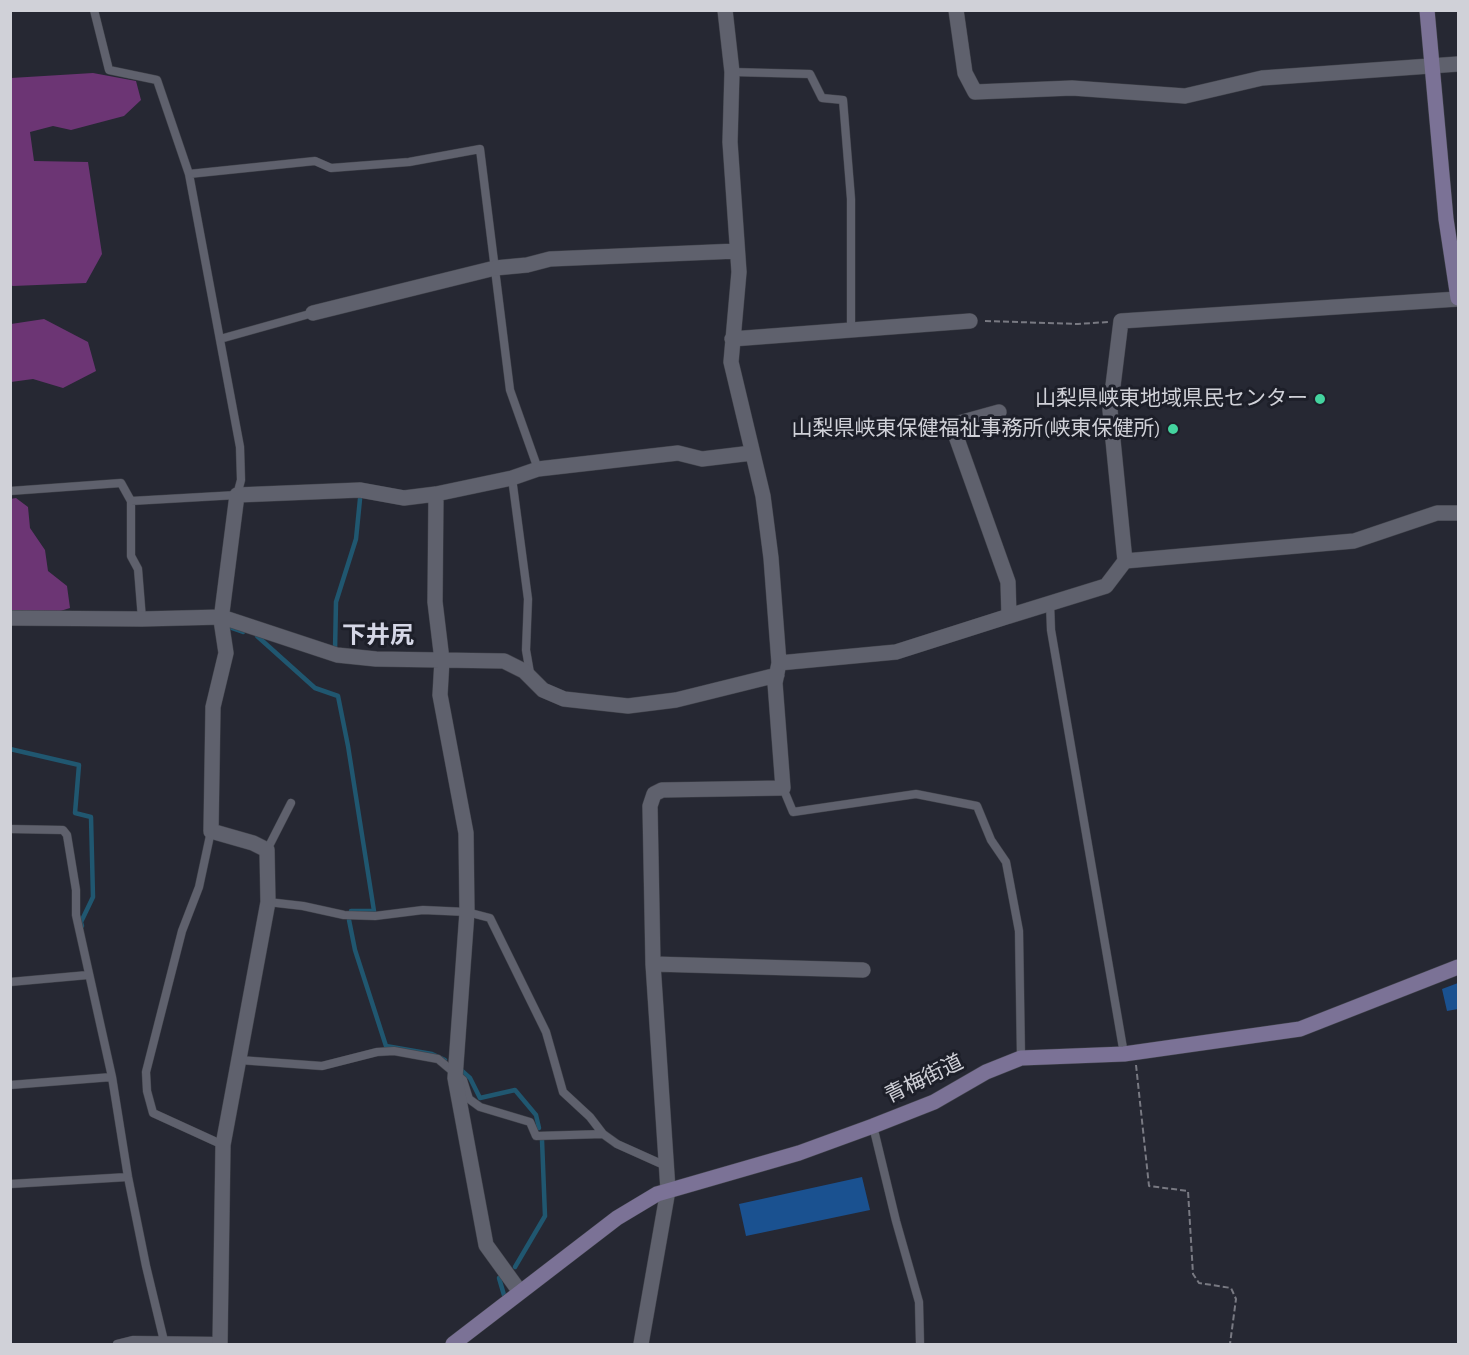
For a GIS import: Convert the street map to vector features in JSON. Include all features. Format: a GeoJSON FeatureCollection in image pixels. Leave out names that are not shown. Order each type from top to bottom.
{"type":"FeatureCollection","features":[{"type":"Feature","properties":{"kind":"main road"},"geometry":{"type":"LineString","coordinates":[[1427,10],[1446,219],[1458,298]]}},
{"type":"Feature","properties":{"kind":"main road","name":"青梅街道"},"geometry":{"type":"LineString","coordinates":[[453,1344],[617,1218],[657,1194],[799,1153],[873,1126],[934,1102],[986,1072],[1021,1058],[1129,1053],[1300,1029],[1458,967]]}},
{"type":"Feature","properties":{"kind":"street"},"geometry":{"type":"LineString","coordinates":[[641,1344],[668,1190],[653,964],[650,806],[654,794],[662,790],[783,788],[774,683],[778,669],[763,496],[731,362],[739,272],[730,142],[732,72],[725,10]]}},
{"type":"Feature","properties":{"kind":"street"},"geometry":{"type":"LineString","coordinates":[[956,10],[965,73],[975,92],[1072,88],[1185,96],[1262,78],[1458,64]]}},
{"type":"Feature","properties":{"kind":"street"},"geometry":{"type":"LineString","coordinates":[[313,313],[495,268],[527,265],[550,259],[737,251]]}},
{"type":"Feature","properties":{"kind":"street"},"geometry":{"type":"LineString","coordinates":[[10,618],[221,618],[337,655],[376,659],[504,661],[524,670],[543,690],[564,699],[628,706],[676,700],[778,669],[896,652],[1106,586],[1125,561],[1110,410],[1121,321],[1458,298]]}},
{"type":"Feature","properties":{"kind":"street"},"geometry":{"type":"LineString","coordinates":[[732,339],[970,321]]}},
{"type":"Feature","properties":{"kind":"street"},"geometry":{"type":"LineString","coordinates":[[999,412],[952,425],[1008,582],[1009,616]]}},
{"type":"Feature","properties":{"kind":"street"},"geometry":{"type":"LineString","coordinates":[[220,1343],[224,1145],[268,902],[267,850],[253,843],[211,831],[213,707],[226,653],[221,618],[237,495],[360,490],[404,498],[436,494],[512,478],[538,469],[678,453],[702,459],[752,453]]}},
{"type":"Feature","properties":{"kind":"street"},"geometry":{"type":"LineString","coordinates":[[436,494],[435,602],[442,660],[440,695],[466,833],[467,912],[455,1072],[486,1245],[520,1292]]}},
{"type":"Feature","properties":{"kind":"street"},"geometry":{"type":"LineString","coordinates":[[1125,561],[1354,541],[1437,513],[1458,513]]}},
{"type":"Feature","properties":{"kind":"street"},"geometry":{"type":"LineString","coordinates":[[653,964],[863,970]]}},
{"type":"Feature","properties":{"kind":"lane"},"geometry":{"type":"LineString","coordinates":[[94,10],[109,70],[157,80],[189,174],[240,447],[241,480],[237,495],[131,501]]}},
{"type":"Feature","properties":{"kind":"lane"},"geometry":{"type":"LineString","coordinates":[[732,72],[810,74],[822,98],[843,100],[851,199],[851,331]]}},
{"type":"Feature","properties":{"kind":"lane"},"geometry":{"type":"LineString","coordinates":[[189,174],[315,161],[330,168],[409,162],[480,149],[510,390],[538,469]]}},
{"type":"Feature","properties":{"kind":"lane"},"geometry":{"type":"LineString","coordinates":[[220,339],[313,313]]}},
{"type":"Feature","properties":{"kind":"lane"},"geometry":{"type":"LineString","coordinates":[[512,478],[528,599],[526,650],[531,678]]}},
{"type":"Feature","properties":{"kind":"lane"},"geometry":{"type":"LineString","coordinates":[[10,491],[121,483],[131,501],[131,556],[138,569],[142,619]]}},
{"type":"Feature","properties":{"kind":"lane"},"geometry":{"type":"LineString","coordinates":[[1050,603],[1051,630],[1129,1053]]}},
{"type":"Feature","properties":{"kind":"lane"},"geometry":{"type":"LineString","coordinates":[[783,788],[793,812],[916,794],[978,806],[991,840],[1006,862],[1017,920],[1021,1058]]}},
{"type":"Feature","properties":{"kind":"lane"},"geometry":{"type":"LineString","coordinates":[[267,850],[291,803]]}},
{"type":"Feature","properties":{"kind":"lane"},"geometry":{"type":"LineString","coordinates":[[10,830],[63,831],[68,835],[76,890],[76,915],[112,1077],[128,1177],[164,1341]]}},
{"type":"Feature","properties":{"kind":"lane"},"geometry":{"type":"LineString","coordinates":[[211,831],[199,887],[182,931],[146,1072],[147,1091],[153,1113],[224,1145]]}},
{"type":"Feature","properties":{"kind":"lane"},"geometry":{"type":"LineString","coordinates":[[268,902],[303,906],[344,915],[375,916],[423,910],[467,912],[490,918],[546,1032],[563,1092],[590,1117],[603,1134],[617,1144],[666,1166]]}},
{"type":"Feature","properties":{"kind":"lane"},"geometry":{"type":"LineString","coordinates":[[10,982],[88,975]]}},
{"type":"Feature","properties":{"kind":"lane"},"geometry":{"type":"LineString","coordinates":[[239,1060],[322,1066],[377,1052],[394,1051],[438,1059],[463,1080],[469,1100],[480,1107],[530,1122],[536,1136],[603,1134]]}},
{"type":"Feature","properties":{"kind":"lane"},"geometry":{"type":"LineString","coordinates":[[10,1085],[112,1077]]}},
{"type":"Feature","properties":{"kind":"lane"},"geometry":{"type":"LineString","coordinates":[[873,1126],[919,1302],[920,1344]]}},
{"type":"Feature","properties":{"kind":"lane"},"geometry":{"type":"LineString","coordinates":[[10,1184],[128,1177]]}},
{"type":"Feature","properties":{"kind":"lane"},"geometry":{"type":"LineString","coordinates":[[117,1344],[133,1340],[220,1343]]}},
{"type":"Feature","properties":{"kind":"path"},"geometry":{"type":"LineString","coordinates":[[970,321],[1078,324],[1121,321]]}},
{"type":"Feature","properties":{"kind":"path"},"geometry":{"type":"LineString","coordinates":[[1129,1053],[1149,1186],[1188,1191],[1193,1274],[1199,1283],[1231,1288],[1236,1299],[1230,1344]]}},
{"type":"Feature","properties":{"kind":"shaded area"},"geometry":{"type":"Polygon","coordinates":[[[93,73],[136,81],[141,100],[124,116],[71,130],[53,126],[30,132],[34,161],[88,162],[102,254],[86,283],[10,285],[11,78],[93,73]]]}},
{"type":"Feature","properties":{"kind":"shaded area"},"geometry":{"type":"Polygon","coordinates":[[[44,319],[88,342],[96,371],[63,388],[33,379],[11,382],[11,324],[44,319]]]}},
{"type":"Feature","properties":{"kind":"shaded area"},"geometry":{"type":"Polygon","coordinates":[[[16,498],[28,507],[30,528],[45,550],[48,571],[67,586],[70,608],[54,613],[11,610],[10,499],[16,498]]]}},
{"type":"Feature","properties":{"kind":"building"},"geometry":{"type":"Polygon","coordinates":[[[1458,983],[1458,1009],[1447,1011],[1442,989],[1458,983]]]}},
{"type":"Feature","properties":{"kind":"building"},"geometry":{"type":"Polygon","coordinates":[[[862,1177],[870,1210],[746,1236],[739,1204],[862,1177]]]}},
{"type":"Feature","properties":{"kind":"waterway"},"geometry":{"type":"LineString","coordinates":[[335,651],[336,602],[356,539],[360,499]]}},
{"type":"Feature","properties":{"kind":"waterway"},"geometry":{"type":"LineString","coordinates":[[226,626],[243,632]]}},
{"type":"Feature","properties":{"kind":"waterway"},"geometry":{"type":"LineString","coordinates":[[257,636],[315,688],[338,696],[374,911],[351,911]]}},
{"type":"Feature","properties":{"kind":"waterway"},"geometry":{"type":"LineString","coordinates":[[10,749],[79,765],[75,813],[91,817],[93,897],[81,922],[82,926]]}},
{"type":"Feature","properties":{"kind":"waterway"},"geometry":{"type":"LineString","coordinates":[[349,920],[355,950],[386,1046],[432,1054],[445,1060]]}},
{"type":"Feature","properties":{"kind":"waterway"},"geometry":{"type":"LineString","coordinates":[[461,1070],[470,1078],[480,1098],[515,1090],[536,1115],[539,1128]]}},
{"type":"Feature","properties":{"kind":"waterway"},"geometry":{"type":"LineString","coordinates":[[515,1267],[545,1216],[542,1140]]}},
{"type":"Feature","properties":{"kind":"waterway"},"geometry":{"type":"LineString","coordinates":[[499,1278],[504,1295]]}},
{"type":"Feature","properties":{"kind":"place","name":"山梨県峡東地域県民センター"},"geometry":{"type":"Point","coordinates":[1320,399]}},
{"type":"Feature","properties":{"kind":"place","name":"山梨県峡東保健福祉事務所(峡東保健所)"},"geometry":{"type":"Point","coordinates":[1173,429]}},
{"type":"Feature","properties":{"kind":"district","name":"下井尻"},"geometry":{"type":"Point","coordinates":[378,636]}}]}
